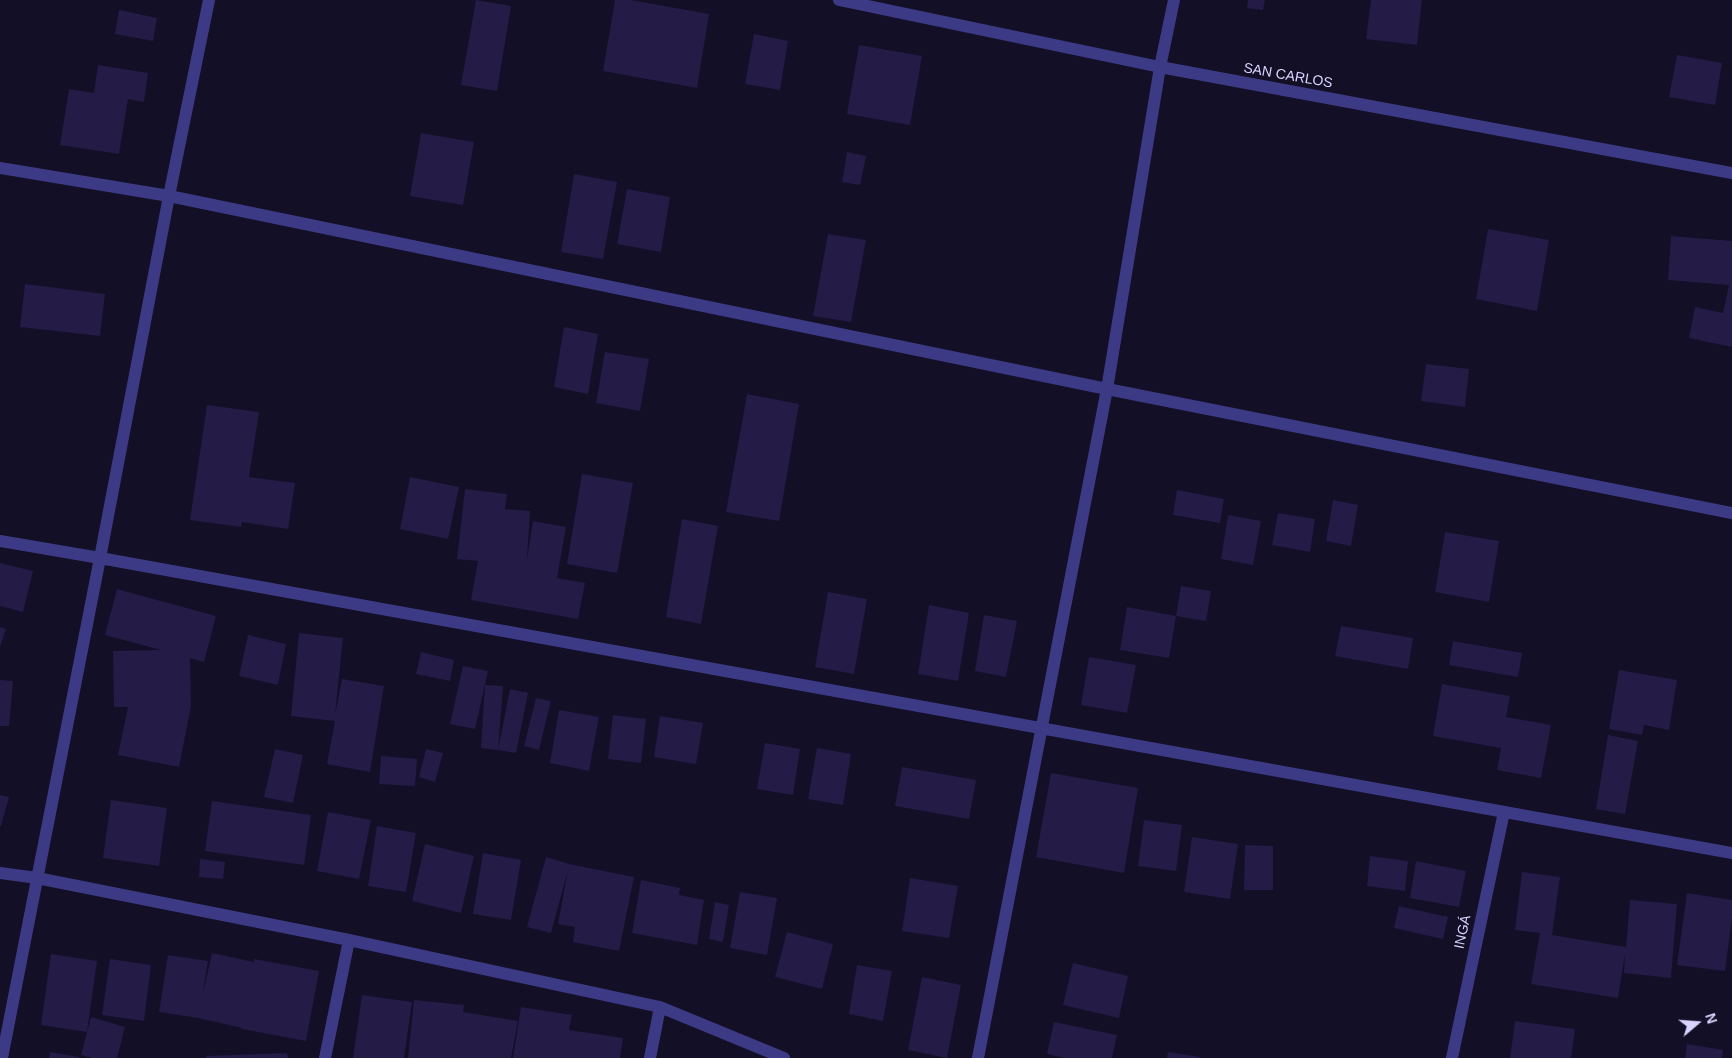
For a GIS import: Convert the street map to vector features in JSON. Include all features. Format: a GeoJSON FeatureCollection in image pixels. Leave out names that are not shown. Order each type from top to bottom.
{"type":"FeatureCollection","features":[{"type":"Feature","properties":{"kind":"street"},"geometry":{"type":"LineString","coordinates":[[2,1058],[169,196],[209,0]]}},
{"type":"Feature","properties":{"kind":"street","name":"SAN CARLOS"},"geometry":{"type":"LineString","coordinates":[[839,0],[1160,67],[1732,173]]}},
{"type":"Feature","properties":{"kind":"street"},"geometry":{"type":"LineString","coordinates":[[978,1058],[1107,389],[1160,67],[1174,0]]}},
{"type":"Feature","properties":{"kind":"street"},"geometry":{"type":"LineString","coordinates":[[0,168],[169,196],[1107,389],[1732,513]]}},
{"type":"Feature","properties":{"kind":"street"},"geometry":{"type":"LineString","coordinates":[[0,541],[1732,853]]}},
{"type":"Feature","properties":{"kind":"street","name":"INGÁ"},"geometry":{"type":"LineString","coordinates":[[1452,1058],[1504,812]]}},
{"type":"Feature","properties":{"kind":"street"},"geometry":{"type":"LineString","coordinates":[[0,873],[37,878],[350,940],[660,1008],[784,1058]]}},
{"type":"Feature","properties":{"kind":"street"},"geometry":{"type":"LineString","coordinates":[[325,1058],[350,940]]}},
{"type":"Feature","properties":{"kind":"street"},"geometry":{"type":"LineString","coordinates":[[650,1058],[660,1008]]}},
{"type":"Feature","properties":{"kind":"building"},"geometry":{"type":"Polygon","coordinates":[[[476,0],[511,6],[497,91],[461,85],[476,0]]]}},
{"type":"Feature","properties":{"kind":"building"},"geometry":{"type":"Polygon","coordinates":[[[615,0],[631,0],[709,14],[697,88],[603,71],[615,0]]]}},
{"type":"Feature","properties":{"kind":"building"},"geometry":{"type":"Polygon","coordinates":[[[1248,0],[1265,0],[1263,10],[1247,8],[1248,0]]]}},
{"type":"Feature","properties":{"kind":"building"},"geometry":{"type":"Polygon","coordinates":[[[1371,0],[1422,0],[1417,45],[1366,39],[1371,0]]]}},
{"type":"Feature","properties":{"kind":"building"},"geometry":{"type":"Polygon","coordinates":[[[119,10],[157,18],[153,41],[115,34],[119,10]]]}},
{"type":"Feature","properties":{"kind":"building"},"geometry":{"type":"Polygon","coordinates":[[[754,34],[788,41],[780,90],[745,84],[754,34]]]}},
{"type":"Feature","properties":{"kind":"building"},"geometry":{"type":"Polygon","coordinates":[[[859,45],[922,56],[910,125],[847,114],[859,45]]]}},
{"type":"Feature","properties":{"kind":"building"},"geometry":{"type":"Polygon","coordinates":[[[1677,55],[1722,63],[1715,105],[1669,97],[1677,55]]]}},
{"type":"Feature","properties":{"kind":"building"},"geometry":{"type":"Polygon","coordinates":[[[98,65],[148,73],[144,102],[128,99],[119,154],[60,145],[69,89],[94,93],[98,65]]]}},
{"type":"Feature","properties":{"kind":"building"},"geometry":{"type":"Polygon","coordinates":[[[421,133],[474,142],[463,205],[410,196],[421,133]]]}},
{"type":"Feature","properties":{"kind":"building"},"geometry":{"type":"Polygon","coordinates":[[[847,152],[866,156],[860,185],[842,182],[847,152]]]}},
{"type":"Feature","properties":{"kind":"building"},"geometry":{"type":"Polygon","coordinates":[[[574,174],[617,182],[603,259],[561,252],[574,174]]]}},
{"type":"Feature","properties":{"kind":"building"},"geometry":{"type":"Polygon","coordinates":[[[627,189],[670,197],[661,252],[617,244],[627,189]]]}},
{"type":"Feature","properties":{"kind":"building"},"geometry":{"type":"Polygon","coordinates":[[[1488,229],[1549,240],[1537,311],[1476,299],[1488,229]]]}},
{"type":"Feature","properties":{"kind":"building"},"geometry":{"type":"Polygon","coordinates":[[[828,234],[866,240],[851,322],[813,316],[828,234]]]}},
{"type":"Feature","properties":{"kind":"building"},"geometry":{"type":"Polygon","coordinates":[[[1671,236],[1732,241],[1732,347],[1689,338],[1695,307],[1723,313],[1729,285],[1668,280],[1671,236]]]}},
{"type":"Feature","properties":{"kind":"building"},"geometry":{"type":"Polygon","coordinates":[[[25,284],[105,294],[100,336],[20,327],[25,284]]]}},
{"type":"Feature","properties":{"kind":"building"},"geometry":{"type":"Polygon","coordinates":[[[564,327],[598,334],[588,394],[554,387],[564,327]]]}},
{"type":"Feature","properties":{"kind":"building"},"geometry":{"type":"Polygon","coordinates":[[[605,352],[649,359],[640,411],[596,403],[605,352]]]}},
{"type":"Feature","properties":{"kind":"building"},"geometry":{"type":"Polygon","coordinates":[[[1426,364],[1469,369],[1465,407],[1421,401],[1426,364]]]}},
{"type":"Feature","properties":{"kind":"building"},"geometry":{"type":"Polygon","coordinates":[[[747,394],[799,404],[779,521],[726,512],[747,394]]]}},
{"type":"Feature","properties":{"kind":"building"},"geometry":{"type":"Polygon","coordinates":[[[207,405],[259,412],[249,477],[295,483],[288,529],[242,522],[241,527],[190,520],[207,405]]]}},
{"type":"Feature","properties":{"kind":"building"},"geometry":{"type":"Polygon","coordinates":[[[582,474],[633,483],[617,573],[567,564],[582,474]]]}},
{"type":"Feature","properties":{"kind":"building"},"geometry":{"type":"Polygon","coordinates":[[[410,477],[459,487],[448,539],[400,529],[410,477]]]}},
{"type":"Feature","properties":{"kind":"building"},"geometry":{"type":"Polygon","coordinates":[[[465,489],[507,494],[505,509],[530,511],[527,559],[533,521],[566,527],[557,578],[585,583],[578,619],[471,600],[478,561],[457,559],[465,489]]]}},
{"type":"Feature","properties":{"kind":"building"},"geometry":{"type":"Polygon","coordinates":[[[1177,490],[1224,499],[1220,523],[1173,515],[1177,490]]]}},
{"type":"Feature","properties":{"kind":"building"},"geometry":{"type":"Polygon","coordinates":[[[1333,500],[1358,505],[1351,546],[1326,541],[1333,500]]]}},
{"type":"Feature","properties":{"kind":"building"},"geometry":{"type":"Polygon","coordinates":[[[1278,513],[1315,519],[1310,552],[1272,545],[1278,513]]]}},
{"type":"Feature","properties":{"kind":"building"},"geometry":{"type":"Polygon","coordinates":[[[1228,515],[1261,521],[1253,565],[1221,559],[1228,515]]]}},
{"type":"Feature","properties":{"kind":"building"},"geometry":{"type":"Polygon","coordinates":[[[682,519],[718,526],[701,624],[666,617],[682,519]]]}},
{"type":"Feature","properties":{"kind":"building"},"geometry":{"type":"Polygon","coordinates":[[[1445,532],[1499,541],[1489,602],[1435,592],[1445,532]]]}},
{"type":"Feature","properties":{"kind":"building"},"geometry":{"type":"Polygon","coordinates":[[[0,563],[33,571],[23,612],[0,606],[0,563]]]}},
{"type":"Feature","properties":{"kind":"building"},"geometry":{"type":"Polygon","coordinates":[[[1181,586],[1211,591],[1206,621],[1176,616],[1181,586]]]}},
{"type":"Feature","properties":{"kind":"building"},"geometry":{"type":"Polygon","coordinates":[[[117,589],[216,616],[204,662],[190,658],[191,706],[179,767],[118,755],[128,707],[114,707],[113,651],[161,650],[105,635],[117,589]]]}},
{"type":"Feature","properties":{"kind":"building"},"geometry":{"type":"Polygon","coordinates":[[[828,592],[867,599],[854,674],[815,667],[828,592]]]}},
{"type":"Feature","properties":{"kind":"building"},"geometry":{"type":"Polygon","coordinates":[[[929,605],[969,613],[958,681],[918,674],[929,605]]]}},
{"type":"Feature","properties":{"kind":"building"},"geometry":{"type":"Polygon","coordinates":[[[1127,607],[1176,616],[1169,658],[1120,650],[1127,607]]]}},
{"type":"Feature","properties":{"kind":"building"},"geometry":{"type":"Polygon","coordinates":[[[984,615],[1017,621],[1006,677],[975,671],[984,615]]]}},
{"type":"Feature","properties":{"kind":"building"},"geometry":{"type":"Polygon","coordinates":[[[1341,626],[1413,638],[1408,669],[1335,656],[1341,626]]]}},
{"type":"Feature","properties":{"kind":"building"},"geometry":{"type":"Polygon","coordinates":[[[0,627],[6,629],[0,647],[0,627]]]}},
{"type":"Feature","properties":{"kind":"building"},"geometry":{"type":"Polygon","coordinates":[[[299,633],[343,638],[335,715],[342,679],[384,686],[370,772],[327,764],[335,721],[291,716],[299,633]]]}},
{"type":"Feature","properties":{"kind":"building"},"geometry":{"type":"Polygon","coordinates":[[[248,635],[286,644],[278,685],[239,676],[248,635]]]}},
{"type":"Feature","properties":{"kind":"building"},"geometry":{"type":"Polygon","coordinates":[[[1453,641],[1522,653],[1518,677],[1449,665],[1453,641]]]}},
{"type":"Feature","properties":{"kind":"building"},"geometry":{"type":"Polygon","coordinates":[[[421,652],[454,660],[450,681],[416,674],[421,652]]]}},
{"type":"Feature","properties":{"kind":"building"},"geometry":{"type":"Polygon","coordinates":[[[1089,657],[1136,665],[1127,713],[1081,705],[1089,657]]]}},
{"type":"Feature","properties":{"kind":"building"},"geometry":{"type":"Polygon","coordinates":[[[463,666],[488,671],[475,729],[450,724],[463,666]]]}},
{"type":"Feature","properties":{"kind":"building"},"geometry":{"type":"Polygon","coordinates":[[[1619,670],[1677,680],[1669,730],[1644,725],[1642,735],[1609,729],[1619,670]]]}},
{"type":"Feature","properties":{"kind":"building"},"geometry":{"type":"Polygon","coordinates":[[[0,680],[13,681],[9,726],[0,726],[0,680]]]}},
{"type":"Feature","properties":{"kind":"building"},"geometry":{"type":"Polygon","coordinates":[[[1442,684],[1510,696],[1506,717],[1551,725],[1541,778],[1497,770],[1501,748],[1433,736],[1442,684]]]}},
{"type":"Feature","properties":{"kind":"building"},"geometry":{"type":"Polygon","coordinates":[[[485,685],[503,686],[498,750],[481,748],[485,685]]]}},
{"type":"Feature","properties":{"kind":"building"},"geometry":{"type":"Polygon","coordinates":[[[510,689],[528,693],[516,753],[498,750],[510,689]]]}},
{"type":"Feature","properties":{"kind":"building"},"geometry":{"type":"Polygon","coordinates":[[[536,698],[551,701],[539,750],[524,746],[536,698]]]}},
{"type":"Feature","properties":{"kind":"building"},"geometry":{"type":"Polygon","coordinates":[[[559,710],[599,717],[589,771],[550,763],[559,710]]]}},
{"type":"Feature","properties":{"kind":"building"},"geometry":{"type":"Polygon","coordinates":[[[613,715],[646,719],[641,763],[608,759],[613,715]]]}},
{"type":"Feature","properties":{"kind":"building"},"geometry":{"type":"Polygon","coordinates":[[[660,716],[703,723],[696,764],[654,757],[660,716]]]}},
{"type":"Feature","properties":{"kind":"building"},"geometry":{"type":"Polygon","coordinates":[[[1608,735],[1638,741],[1625,814],[1596,809],[1608,735]]]}},
{"type":"Feature","properties":{"kind":"building"},"geometry":{"type":"Polygon","coordinates":[[[765,743],[800,749],[793,795],[757,789],[765,743]]]}},
{"type":"Feature","properties":{"kind":"building"},"geometry":{"type":"Polygon","coordinates":[[[817,748],[851,754],[843,805],[808,799],[817,748]]]}},
{"type":"Feature","properties":{"kind":"building"},"geometry":{"type":"Polygon","coordinates":[[[275,749],[303,755],[293,803],[264,797],[275,749]]]}},
{"type":"Feature","properties":{"kind":"building"},"geometry":{"type":"Polygon","coordinates":[[[426,749],[443,753],[435,782],[419,777],[426,749]]]}},
{"type":"Feature","properties":{"kind":"building"},"geometry":{"type":"Polygon","coordinates":[[[381,756],[417,759],[415,786],[379,784],[381,756]]]}},
{"type":"Feature","properties":{"kind":"building"},"geometry":{"type":"Polygon","coordinates":[[[902,767],[976,780],[969,819],[895,806],[902,767]]]}},
{"type":"Feature","properties":{"kind":"building"},"geometry":{"type":"Polygon","coordinates":[[[1051,773],[1138,788],[1124,873],[1036,857],[1051,773]]]}},
{"type":"Feature","properties":{"kind":"building"},"geometry":{"type":"Polygon","coordinates":[[[0,795],[9,797],[1,826],[0,826],[0,795]]]}},
{"type":"Feature","properties":{"kind":"building"},"geometry":{"type":"Polygon","coordinates":[[[111,800],[167,808],[159,866],[103,858],[111,800]]]}},
{"type":"Feature","properties":{"kind":"building"},"geometry":{"type":"Polygon","coordinates":[[[212,801],[311,815],[304,865],[205,851],[212,801]]]}},
{"type":"Feature","properties":{"kind":"building"},"geometry":{"type":"Polygon","coordinates":[[[328,812],[371,820],[359,879],[317,871],[328,812]]]}},
{"type":"Feature","properties":{"kind":"building"},"geometry":{"type":"Polygon","coordinates":[[[1144,820],[1182,825],[1176,871],[1138,866],[1144,820]]]}},
{"type":"Feature","properties":{"kind":"building"},"geometry":{"type":"Polygon","coordinates":[[[377,826],[416,833],[406,892],[368,886],[377,826]]]}},
{"type":"Feature","properties":{"kind":"building"},"geometry":{"type":"Polygon","coordinates":[[[1192,837],[1238,844],[1230,899],[1184,892],[1192,837]]]}},
{"type":"Feature","properties":{"kind":"building"},"geometry":{"type":"Polygon","coordinates":[[[425,844],[474,856],[461,913],[412,901],[425,844]]]}},
{"type":"Feature","properties":{"kind":"building"},"geometry":{"type":"Polygon","coordinates":[[[1245,845],[1273,846],[1273,890],[1244,890],[1245,845]]]}},
{"type":"Feature","properties":{"kind":"building"},"geometry":{"type":"Polygon","coordinates":[[[483,853],[521,860],[511,920],[473,914],[483,853]]]}},
{"type":"Feature","properties":{"kind":"building"},"geometry":{"type":"Polygon","coordinates":[[[1370,856],[1408,861],[1405,891],[1367,886],[1370,856]]]}},
{"type":"Feature","properties":{"kind":"building"},"geometry":{"type":"Polygon","coordinates":[[[546,857],[569,864],[634,877],[619,951],[573,942],[575,927],[558,924],[568,870],[551,933],[527,927],[546,857]]]}},
{"type":"Feature","properties":{"kind":"building"},"geometry":{"type":"Polygon","coordinates":[[[200,859],[225,862],[223,879],[199,877],[200,859]]]}},
{"type":"Feature","properties":{"kind":"building"},"geometry":{"type":"Polygon","coordinates":[[[1416,861],[1466,871],[1459,907],[1410,898],[1416,861]]]}},
{"type":"Feature","properties":{"kind":"building"},"geometry":{"type":"Polygon","coordinates":[[[1522,872],[1560,877],[1552,935],[1626,947],[1630,900],[1677,904],[1671,978],[1624,973],[1625,954],[1618,998],[1531,984],[1540,933],[1515,930],[1522,872]]]}},
{"type":"Feature","properties":{"kind":"building"},"geometry":{"type":"Polygon","coordinates":[[[910,878],[958,886],[949,938],[902,931],[910,878]]]}},
{"type":"Feature","properties":{"kind":"building"},"geometry":{"type":"Polygon","coordinates":[[[641,880],[680,888],[679,895],[704,900],[697,945],[632,933],[641,880]]]}},
{"type":"Feature","properties":{"kind":"building"},"geometry":{"type":"Polygon","coordinates":[[[740,892],[777,898],[767,955],[730,948],[740,892]]]}},
{"type":"Feature","properties":{"kind":"building"},"geometry":{"type":"Polygon","coordinates":[[[1687,893],[1732,900],[1732,918],[1725,971],[1677,965],[1687,893]]]}},
{"type":"Feature","properties":{"kind":"building"},"geometry":{"type":"Polygon","coordinates":[[[715,902],[729,905],[723,942],[709,939],[715,902]]]}},
{"type":"Feature","properties":{"kind":"building"},"geometry":{"type":"Polygon","coordinates":[[[1399,906],[1448,917],[1443,939],[1394,928],[1399,906]]]}},
{"type":"Feature","properties":{"kind":"building"},"geometry":{"type":"Polygon","coordinates":[[[787,932],[833,944],[822,989],[775,977],[787,932]]]}},
{"type":"Feature","properties":{"kind":"building"},"geometry":{"type":"Polygon","coordinates":[[[212,953],[254,962],[254,959],[319,971],[306,1041],[242,1029],[198,1018],[159,1012],[168,955],[208,961],[203,994],[212,953]]]}},
{"type":"Feature","properties":{"kind":"building"},"geometry":{"type":"Polygon","coordinates":[[[51,954],[97,961],[87,1032],[41,1025],[51,954]]]}},
{"type":"Feature","properties":{"kind":"building"},"geometry":{"type":"Polygon","coordinates":[[[110,959],[151,965],[144,1021],[102,1015],[110,959]]]}},
{"type":"Feature","properties":{"kind":"building"},"geometry":{"type":"Polygon","coordinates":[[[1073,963],[1128,976],[1119,1018],[1063,1005],[1073,963]]]}},
{"type":"Feature","properties":{"kind":"building"},"geometry":{"type":"Polygon","coordinates":[[[857,965],[892,971],[883,1021],[849,1014],[857,965]]]}},
{"type":"Feature","properties":{"kind":"building"},"geometry":{"type":"Polygon","coordinates":[[[922,977],[961,985],[947,1058],[908,1050],[922,977]]]}},
{"type":"Feature","properties":{"kind":"building"},"geometry":{"type":"Polygon","coordinates":[[[362,995],[412,1002],[404,1058],[353,1058],[362,995]]]}},
{"type":"Feature","properties":{"kind":"building"},"geometry":{"type":"Polygon","coordinates":[[[414,1000],[464,1005],[463,1012],[518,1021],[511,1058],[408,1058],[414,1000]]]}},
{"type":"Feature","properties":{"kind":"building"},"geometry":{"type":"Polygon","coordinates":[[[521,1007],[572,1015],[569,1030],[623,1038],[620,1058],[513,1058],[521,1007]]]}},
{"type":"Feature","properties":{"kind":"building"},"geometry":{"type":"Polygon","coordinates":[[[91,1017],[125,1027],[117,1058],[92,1058],[81,1055],[91,1017]]]}},
{"type":"Feature","properties":{"kind":"building"},"geometry":{"type":"Polygon","coordinates":[[[1515,1021],[1575,1029],[1571,1058],[1510,1058],[1515,1021]]]}},
{"type":"Feature","properties":{"kind":"building"},"geometry":{"type":"Polygon","coordinates":[[[1054,1022],[1117,1035],[1112,1058],[1064,1058],[1047,1054],[1054,1022]]]}},
{"type":"Feature","properties":{"kind":"building"},"geometry":{"type":"Polygon","coordinates":[[[1687,1044],[1723,1050],[1722,1058],[1685,1058],[1687,1044]]]}},
{"type":"Feature","properties":{"kind":"building"},"geometry":{"type":"Polygon","coordinates":[[[50,1052],[79,1057],[79,1058],[49,1058],[50,1052]]]}},
{"type":"Feature","properties":{"kind":"building"},"geometry":{"type":"Polygon","coordinates":[[[1168,1052],[1200,1057],[1200,1058],[1167,1058],[1168,1052]]]}},
{"type":"Feature","properties":{"kind":"building"},"geometry":{"type":"Polygon","coordinates":[[[287,1053],[288,1058],[206,1058],[206,1056],[287,1053]]]}}]}
